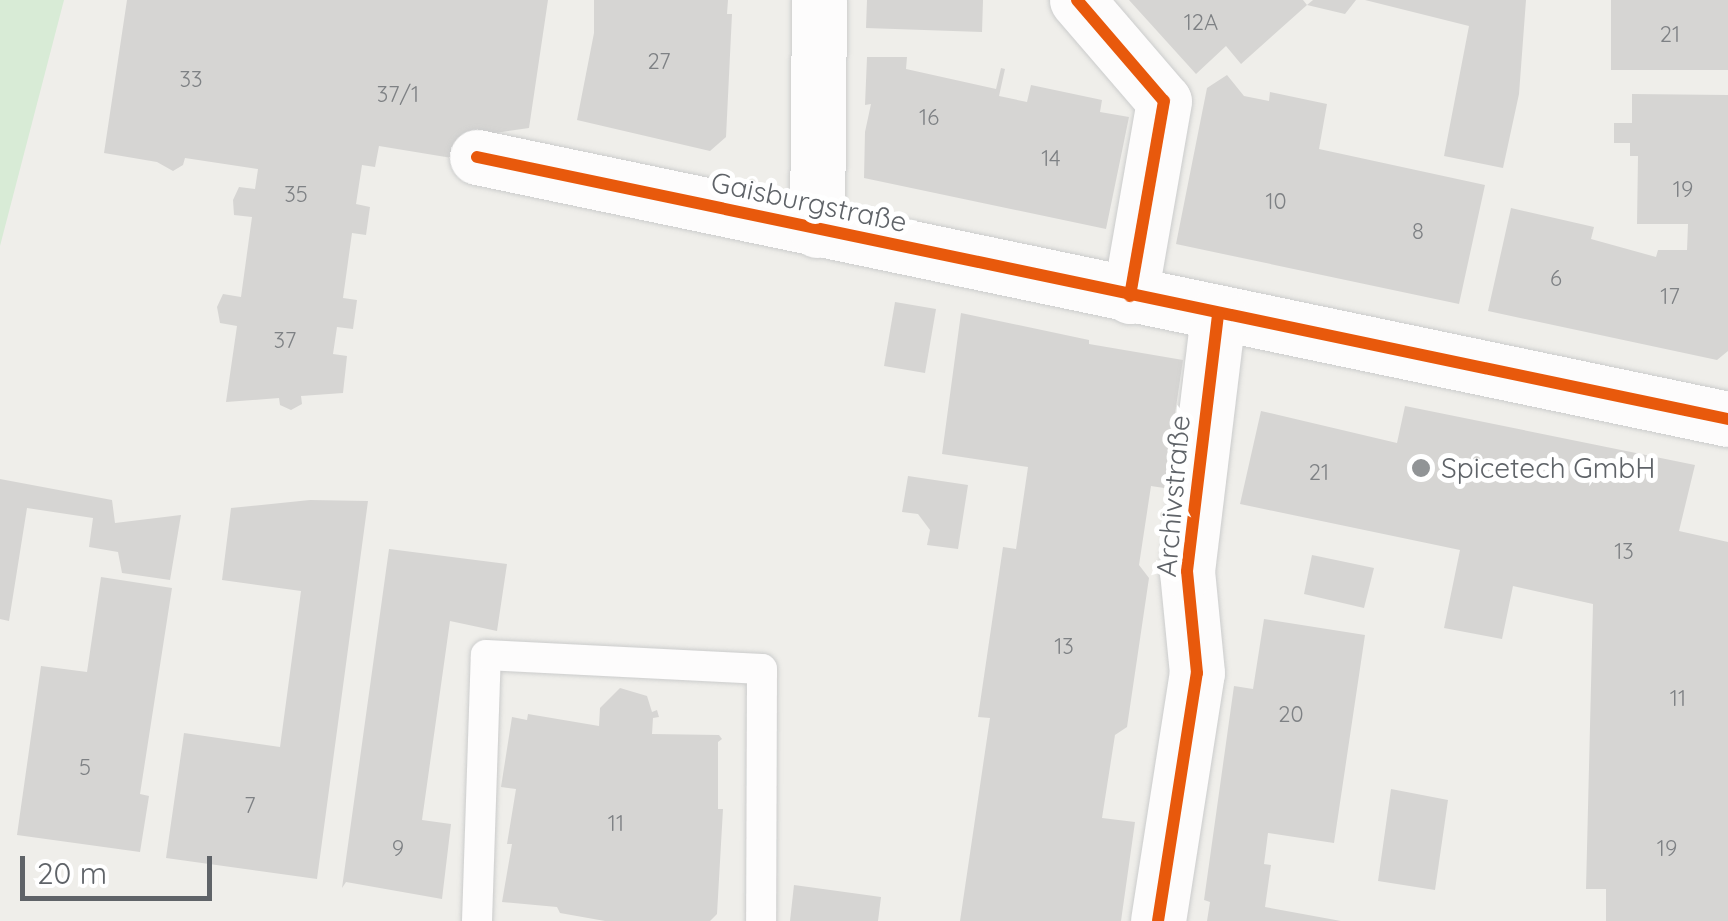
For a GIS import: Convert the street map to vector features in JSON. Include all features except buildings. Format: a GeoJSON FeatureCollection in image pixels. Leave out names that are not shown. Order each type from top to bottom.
{"type":"FeatureCollection","features":[{"type":"Feature","properties":{"kind":"street","name":"Gaisburgstraße"},"geometry":{"type":"LineString","coordinates":[[817,230],[819,0]]}},
{"type":"Feature","properties":{"kind":"street"},"geometry":{"type":"LineString","coordinates":[[1081,1],[1164,101],[1130,296]]}},
{"type":"Feature","properties":{"kind":"street","name":"Gaisburgstraße"},"geometry":{"type":"LineString","coordinates":[[477,157],[1728,419]]}},
{"type":"Feature","properties":{"kind":"street","name":"Archivstraße"},"geometry":{"type":"LineString","coordinates":[[1158,921],[1196,673],[1187,571],[1218,314]]}},
{"type":"Feature","properties":{"kind":"lane"},"geometry":{"type":"LineString","coordinates":[[477,921],[486,655],[762,668],[761,921]]}},
{"type":"Feature","properties":{"kind":"green space"},"geometry":{"type":"Polygon","coordinates":[[[0,0],[64,0],[0,246],[0,0]]]}},
{"type":"Feature","properties":{"kind":"cycle path"},"geometry":{"type":"LineString","coordinates":[[1077,0],[1164,101],[1130,296]]}},
{"type":"Feature","properties":{"kind":"cycle path"},"geometry":{"type":"LineString","coordinates":[[477,157],[1728,419]]}},
{"type":"Feature","properties":{"kind":"cycle path"},"geometry":{"type":"LineString","coordinates":[[1158,921],[1197,673],[1187,571],[1218,313]]}},
{"type":"Feature","properties":{"kind":"place","name":"Spicetech GmbH"},"geometry":{"type":"Point","coordinates":[1421,468]}}]}
